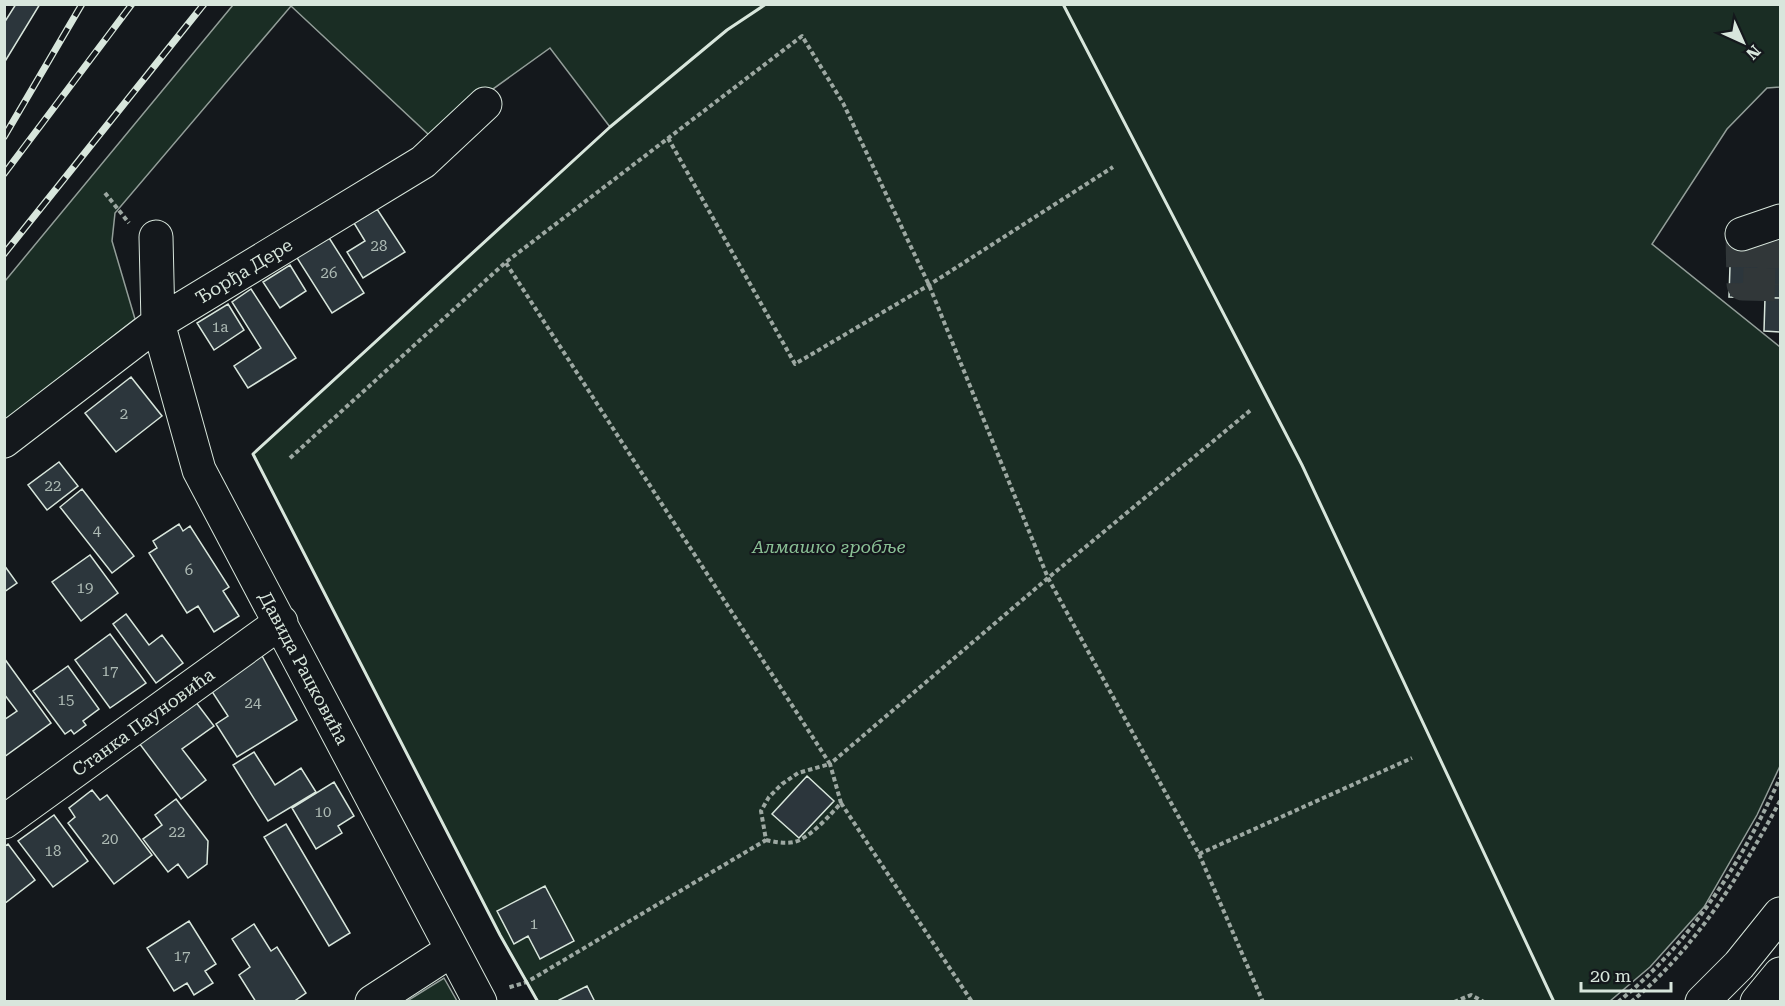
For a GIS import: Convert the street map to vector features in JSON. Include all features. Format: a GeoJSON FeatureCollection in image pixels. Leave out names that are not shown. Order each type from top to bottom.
{"type":"FeatureCollection","features":[{"type":"Feature","properties":{"kind":"street","name":"Ђорђа Дере"},"geometry":{"type":"LineString","coordinates":[[4,441],[158,323],[423,162],[485,104]]}},
{"type":"Feature","properties":{"kind":"street"},"geometry":{"type":"LineString","coordinates":[[1742,234],[1778,229]]}},
{"type":"Feature","properties":{"kind":"street","name":"Давида Рацковића"},"geometry":{"type":"LineString","coordinates":[[156,237],[158,323],[199,470],[478,999]]}},
{"type":"Feature","properties":{"kind":"street","name":"Станка Пауновића"},"geometry":{"type":"LineString","coordinates":[[4,822],[281,622]]}},
{"type":"Feature","properties":{"kind":"street"},"geometry":{"type":"LineString","coordinates":[[1702,1002],[1739,965],[1780,914]]}},
{"type":"Feature","properties":{"kind":"street"},"geometry":{"type":"LineString","coordinates":[[372,1002],[452,950]]}},
{"type":"Feature","properties":{"kind":"street"},"geometry":{"type":"LineString","coordinates":[[1757,1002],[1780,974]]}},
{"type":"Feature","properties":{"kind":"path"},"geometry":{"type":"LineString","coordinates":[[290,458],[506,262],[802,36],[843,103],[929,285],[1048,579],[1198,854],[1263,1002]]}},
{"type":"Feature","properties":{"kind":"path"},"geometry":{"type":"LineString","coordinates":[[668,138],[795,364],[929,285],[1113,167]]}},
{"type":"Feature","properties":{"kind":"path"},"geometry":{"type":"LineString","coordinates":[[506,262],[830,764],[841,803],[972,1002]]}},
{"type":"Feature","properties":{"kind":"path"},"geometry":{"type":"LineString","coordinates":[[765,840],[761,811],[769,797],[782,784],[798,773],[830,764],[1252,409]]}},
{"type":"Feature","properties":{"kind":"path"},"geometry":{"type":"LineString","coordinates":[[1198,854],[1412,759]]}},
{"type":"Feature","properties":{"kind":"path"},"geometry":{"type":"LineString","coordinates":[[1617,1002],[1643,981],[1693,925],[1742,851],[1780,778]]}},
{"type":"Feature","properties":{"kind":"path"},"geometry":{"type":"LineString","coordinates":[[1631,1002],[1649,986],[1701,929],[1751,856],[1780,801]]}},
{"type":"Feature","properties":{"kind":"path"},"geometry":{"type":"LineString","coordinates":[[478,999],[527,982],[765,840],[778,843],[796,842],[825,822],[841,803]]}},
{"type":"Feature","properties":{"kind":"path"},"geometry":{"type":"LineString","coordinates":[[1454,1002],[1471,995],[1484,1002]]}},
{"type":"Feature","properties":{"kind":"green space","name":"Алмашко гробље"},"geometry":{"type":"Polygon","coordinates":[[[233,5],[1780,5],[1780,87],[1767,88],[1727,129],[1652,244],[1780,347],[1780,766],[1757,815],[1704,907],[1650,967],[1610,1001],[538,1001],[500,935],[253,454],[610,127],[550,48],[429,135],[291,6],[115,213],[112,241],[135,319],[5,421],[5,281],[233,5]]]}},
{"type":"Feature","properties":{"kind":"green space"},"geometry":{"type":"Polygon","coordinates":[[[444,978],[457,1001],[407,1001],[444,978]]]}},
{"type":"Feature","properties":{"kind":"building"},"geometry":{"type":"Polygon","coordinates":[[[16,4],[40,4],[4,63],[4,23],[16,4]]]}},
{"type":"Feature","properties":{"kind":"building"},"geometry":{"type":"Polygon","coordinates":[[[377,209],[405,252],[363,278],[347,252],[365,241],[354,223],[377,209]]]}},
{"type":"Feature","properties":{"kind":"building"},"geometry":{"type":"Polygon","coordinates":[[[326,233],[364,293],[332,313],[294,253],[326,233]]]}},
{"type":"Feature","properties":{"kind":"building"},"geometry":{"type":"Polygon","coordinates":[[[1731,234],[1780,235],[1780,298],[1729,297],[1731,234]]]}},
{"type":"Feature","properties":{"kind":"building"},"geometry":{"type":"Polygon","coordinates":[[[290,265],[306,291],[280,308],[263,282],[290,265]]]}},
{"type":"Feature","properties":{"kind":"building"},"geometry":{"type":"Polygon","coordinates":[[[251,289],[296,358],[248,388],[234,366],[261,348],[232,302],[251,289]]]}},
{"type":"Feature","properties":{"kind":"building"},"geometry":{"type":"Polygon","coordinates":[[[1765,298],[1780,298],[1780,332],[1764,331],[1765,298]]]}},
{"type":"Feature","properties":{"kind":"building"},"geometry":{"type":"Polygon","coordinates":[[[228,304],[244,330],[214,350],[197,323],[228,304]]]}},
{"type":"Feature","properties":{"kind":"building"},"geometry":{"type":"Polygon","coordinates":[[[131,377],[162,416],[116,452],[85,413],[131,377]]]}},
{"type":"Feature","properties":{"kind":"building"},"geometry":{"type":"Polygon","coordinates":[[[59,462],[78,486],[47,510],[28,485],[59,462]]]}},
{"type":"Feature","properties":{"kind":"building"},"geometry":{"type":"Polygon","coordinates":[[[82,489],[134,556],[112,573],[60,507],[82,489]]]}},
{"type":"Feature","properties":{"kind":"building"},"geometry":{"type":"Polygon","coordinates":[[[179,524],[183,531],[190,526],[229,587],[223,591],[239,616],[214,632],[198,606],[187,613],[149,553],[157,548],[153,541],[179,524]]]}},
{"type":"Feature","properties":{"kind":"building"},"geometry":{"type":"Polygon","coordinates":[[[90,555],[118,593],[81,621],[52,582],[90,555]]]}},
{"type":"Feature","properties":{"kind":"building"},"geometry":{"type":"Polygon","coordinates":[[[4,565],[17,583],[4,592],[4,565]]]}},
{"type":"Feature","properties":{"kind":"building"},"geometry":{"type":"Polygon","coordinates":[[[126,614],[149,645],[162,635],[183,663],[156,683],[113,624],[126,614]]]}},
{"type":"Feature","properties":{"kind":"building"},"geometry":{"type":"Polygon","coordinates":[[[110,634],[146,683],[110,708],[75,660],[110,634]]]}},
{"type":"Feature","properties":{"kind":"building"},"geometry":{"type":"Polygon","coordinates":[[[261,654],[297,720],[237,757],[216,724],[228,716],[211,690],[261,654]]]}},
{"type":"Feature","properties":{"kind":"building"},"geometry":{"type":"Polygon","coordinates":[[[4,658],[51,723],[4,757],[4,720],[17,711],[4,694],[4,658]]]}},
{"type":"Feature","properties":{"kind":"building"},"geometry":{"type":"Polygon","coordinates":[[[68,666],[99,709],[83,721],[86,725],[74,734],[71,730],[65,734],[33,691],[68,666]]]}},
{"type":"Feature","properties":{"kind":"building"},"geometry":{"type":"Polygon","coordinates":[[[195,701],[214,726],[182,749],[206,780],[181,799],[139,743],[195,701]]]}},
{"type":"Feature","properties":{"kind":"building"},"geometry":{"type":"Polygon","coordinates":[[[254,752],[275,785],[301,768],[316,792],[268,821],[233,765],[254,752]]]}},
{"type":"Feature","properties":{"kind":"building"},"geometry":{"type":"Polygon","coordinates":[[[807,776],[834,801],[799,838],[772,814],[807,776]]]}},
{"type":"Feature","properties":{"kind":"building"},"geometry":{"type":"Polygon","coordinates":[[[334,782],[354,816],[338,826],[342,833],[316,849],[292,808],[334,782]]]}},
{"type":"Feature","properties":{"kind":"building"},"geometry":{"type":"Polygon","coordinates":[[[92,790],[100,800],[107,795],[152,855],[114,884],[68,823],[75,817],[69,808],[92,790]]]}},
{"type":"Feature","properties":{"kind":"building"},"geometry":{"type":"Polygon","coordinates":[[[176,799],[208,841],[207,864],[188,878],[178,864],[168,872],[143,839],[162,825],[155,815],[176,799]]]}},
{"type":"Feature","properties":{"kind":"building"},"geometry":{"type":"Polygon","coordinates":[[[54,815],[88,861],[53,887],[18,841],[54,815]]]}},
{"type":"Feature","properties":{"kind":"building"},"geometry":{"type":"Polygon","coordinates":[[[286,824],[350,933],[329,946],[264,837],[286,824]]]}},
{"type":"Feature","properties":{"kind":"building"},"geometry":{"type":"Polygon","coordinates":[[[8,844],[35,880],[4,904],[4,847],[8,844]]]}},
{"type":"Feature","properties":{"kind":"building"},"geometry":{"type":"Polygon","coordinates":[[[545,886],[574,941],[540,959],[528,936],[514,944],[497,911],[545,886]]]}},
{"type":"Feature","properties":{"kind":"building"},"geometry":{"type":"Polygon","coordinates":[[[189,921],[216,964],[205,971],[213,983],[194,995],[187,983],[174,991],[147,948],[189,921]]]}},
{"type":"Feature","properties":{"kind":"building"},"geometry":{"type":"Polygon","coordinates":[[[254,924],[271,951],[277,947],[306,993],[293,1002],[256,1002],[239,975],[250,967],[232,939],[254,924]]]}},
{"type":"Feature","properties":{"kind":"building"},"geometry":{"type":"Polygon","coordinates":[[[587,986],[595,1002],[559,1002],[559,1000],[587,986]]]}},
{"type":"Feature","properties":{"kind":"tunnel"},"geometry":{"type":"LineString","coordinates":[[1742,234],[1743,284],[1780,285]]}},
{"type":"Feature","properties":{"kind":"tunnel"},"geometry":{"type":"LineString","coordinates":[[1774,235],[1774,285]]}},
{"type":"Feature","properties":{"kind":"railway"},"geometry":{"type":"LineString","coordinates":[[4,137],[82,4]]}},
{"type":"Feature","properties":{"kind":"railway"},"geometry":{"type":"LineString","coordinates":[[4,174],[132,4]]}},
{"type":"Feature","properties":{"kind":"railway"},"geometry":{"type":"LineString","coordinates":[[4,254],[204,4]]}},
{"type":"Feature","properties":{"kind":"wall"},"geometry":{"type":"LineString","coordinates":[[538,1002],[500,935],[253,454],[610,127],[727,30],[766,4]]}},
{"type":"Feature","properties":{"kind":"wall"},"geometry":{"type":"LineString","coordinates":[[1063,4],[1302,465],[1554,1002]]}}]}
